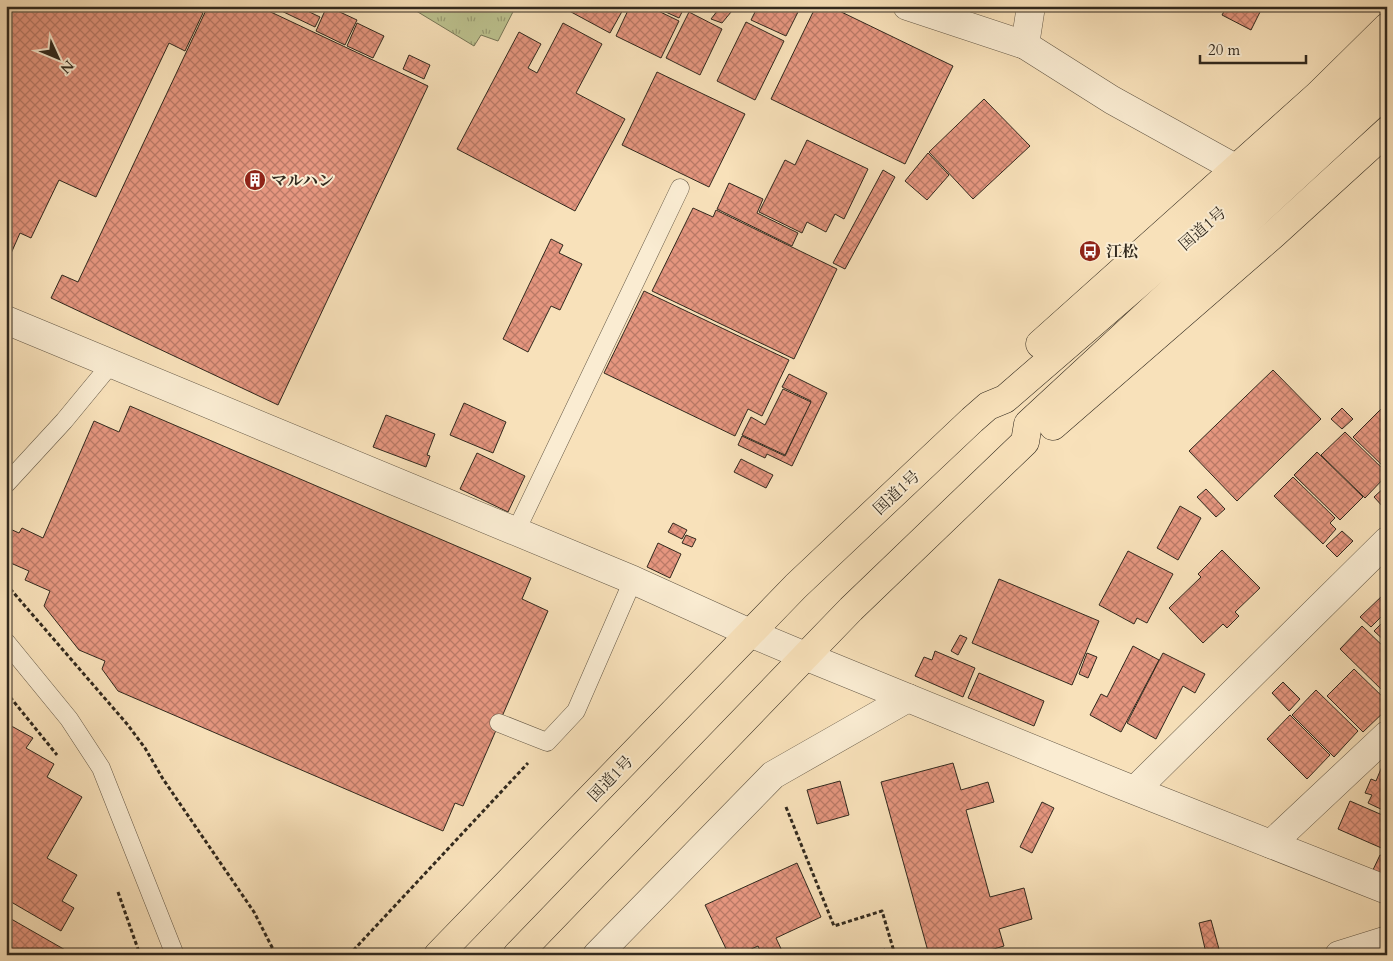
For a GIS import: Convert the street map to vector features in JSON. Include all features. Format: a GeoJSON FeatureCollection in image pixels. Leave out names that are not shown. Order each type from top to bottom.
{"type":"FeatureCollection","features":[{"type":"Feature","properties":{"kind":"highway"},"geometry":{"type":"LineString","coordinates":[[988,406],[991,389],[1318,95],[1387,27]]}},
{"type":"Feature","properties":{"kind":"highway","name":"国道1号"},"geometry":{"type":"LineString","coordinates":[[438,955],[796,586],[988,406],[1005,399],[1351,100],[1384,77]]}},
{"type":"Feature","properties":{"kind":"highway","name":"国道1号"},"geometry":{"type":"LineString","coordinates":[[517,955],[851,609],[1025,442],[1028,424],[1384,77]]}},
{"type":"Feature","properties":{"kind":"highway"},"geometry":{"type":"LineString","coordinates":[[1025,442],[1041,436],[1274,234],[1387,131]]}},
{"type":"Feature","properties":{"kind":"street"},"geometry":{"type":"LineString","coordinates":[[907,6],[1025,45],[1118,104],[1235,168]]}},
{"type":"Feature","properties":{"kind":"street"},"geometry":{"type":"LineString","coordinates":[[1025,45],[1031,6]]}},
{"type":"Feature","properties":{"kind":"street"},"geometry":{"type":"LineString","coordinates":[[6,320],[633,580],[805,656],[1387,890]]}},
{"type":"Feature","properties":{"kind":"street"},"geometry":{"type":"LineString","coordinates":[[1135,790],[1387,541]]}},
{"type":"Feature","properties":{"kind":"street"},"geometry":{"type":"LineString","coordinates":[[597,955],[773,775],[908,698]]}},
{"type":"Feature","properties":{"kind":"street"},"geometry":{"type":"LineString","coordinates":[[1272,844],[1387,735]]}},
{"type":"Feature","properties":{"kind":"street"},"geometry":{"type":"LineString","coordinates":[[1339,955],[1387,940]]}},
{"type":"Feature","properties":{"kind":"lane"},"geometry":{"type":"LineString","coordinates":[[516,532],[680,188]]}},
{"type":"Feature","properties":{"kind":"lane"},"geometry":{"type":"LineString","coordinates":[[6,484],[64,421],[111,364]]}},
{"type":"Feature","properties":{"kind":"lane"},"geometry":{"type":"LineString","coordinates":[[500,723],[547,742],[576,711],[633,580]]}},
{"type":"Feature","properties":{"kind":"lane"},"geometry":{"type":"LineString","coordinates":[[6,642],[69,720],[101,768],[175,955]]}},
{"type":"Feature","properties":{"kind":"path"},"geometry":{"type":"LineString","coordinates":[[6,584],[120,716],[145,748],[162,779],[254,912],[276,955]]}},
{"type":"Feature","properties":{"kind":"path"},"geometry":{"type":"LineString","coordinates":[[6,692],[61,760]]}},
{"type":"Feature","properties":{"kind":"path"},"geometry":{"type":"LineString","coordinates":[[349,955],[547,742]]}},
{"type":"Feature","properties":{"kind":"path"},"geometry":{"type":"LineString","coordinates":[[773,775],[834,926],[882,911],[894,955]]}},
{"type":"Feature","properties":{"kind":"path"},"geometry":{"type":"LineString","coordinates":[[118,891],[140,955]]}},
{"type":"Feature","properties":{"kind":"green space"},"geometry":{"type":"Polygon","coordinates":[[[408,6],[516,6],[498,41],[481,35],[474,46],[408,6]]]}},
{"type":"Feature","properties":{"kind":"building"},"geometry":{"type":"Polygon","coordinates":[[[6,6],[189,6],[203,13],[185,51],[169,43],[96,197],[59,180],[31,238],[20,233],[9,258],[6,257],[6,6]]]}},
{"type":"Feature","properties":{"kind":"building","name":"マルハン"},"geometry":{"type":"Polygon","coordinates":[[[208,6],[258,6],[428,86],[278,405],[51,298],[62,275],[78,282],[208,6]]]}},
{"type":"Feature","properties":{"kind":"building"},"geometry":{"type":"Polygon","coordinates":[[[271,6],[297,6],[320,17],[315,27],[271,6]]]}},
{"type":"Feature","properties":{"kind":"building"},"geometry":{"type":"Polygon","coordinates":[[[327,6],[357,20],[345,45],[316,31],[327,6]]]}},
{"type":"Feature","properties":{"kind":"building"},"geometry":{"type":"Polygon","coordinates":[[[560,6],[625,6],[610,33],[560,6]]]}},
{"type":"Feature","properties":{"kind":"building"},"geometry":{"type":"Polygon","coordinates":[[[630,6],[648,6],[679,21],[661,58],[616,36],[630,6]]]}},
{"type":"Feature","properties":{"kind":"building"},"geometry":{"type":"Polygon","coordinates":[[[660,6],[685,6],[679,18],[659,9],[660,6]]]}},
{"type":"Feature","properties":{"kind":"building"},"geometry":{"type":"Polygon","coordinates":[[[721,6],[736,6],[722,23],[711,19],[721,6]]]}},
{"type":"Feature","properties":{"kind":"building"},"geometry":{"type":"Polygon","coordinates":[[[758,6],[801,6],[786,36],[751,20],[758,6]]]}},
{"type":"Feature","properties":{"kind":"building"},"geometry":{"type":"Polygon","coordinates":[[[816,6],[829,6],[953,66],[905,164],[771,99],[816,6]]]}},
{"type":"Feature","properties":{"kind":"building"},"geometry":{"type":"Polygon","coordinates":[[[1227,6],[1259,6],[1262,8],[1251,30],[1222,15],[1227,6]]]}},
{"type":"Feature","properties":{"kind":"building"},"geometry":{"type":"Polygon","coordinates":[[[689,12],[722,29],[700,75],[666,58],[689,12]]]}},
{"type":"Feature","properties":{"kind":"building"},"geometry":{"type":"Polygon","coordinates":[[[746,22],[784,41],[755,100],[717,81],[746,22]]]}},
{"type":"Feature","properties":{"kind":"building"},"geometry":{"type":"Polygon","coordinates":[[[357,23],[384,36],[373,58],[347,46],[357,23]]]}},
{"type":"Feature","properties":{"kind":"building"},"geometry":{"type":"Polygon","coordinates":[[[563,23],[602,44],[576,93],[625,119],[575,211],[457,149],[519,32],[541,44],[528,68],[537,73],[563,23]]]}},
{"type":"Feature","properties":{"kind":"building"},"geometry":{"type":"Polygon","coordinates":[[[409,55],[430,65],[424,79],[403,69],[409,55]]]}},
{"type":"Feature","properties":{"kind":"building"},"geometry":{"type":"Polygon","coordinates":[[[657,72],[745,114],[709,187],[622,145],[657,72]]]}},
{"type":"Feature","properties":{"kind":"building"},"geometry":{"type":"Polygon","coordinates":[[[984,99],[1030,146],[973,199],[929,152],[984,99]]]}},
{"type":"Feature","properties":{"kind":"building"},"geometry":{"type":"Polygon","coordinates":[[[807,140],[868,169],[844,219],[835,214],[826,232],[807,222],[802,233],[759,212],[785,160],[795,165],[807,140]]]}},
{"type":"Feature","properties":{"kind":"building"},"geometry":{"type":"Polygon","coordinates":[[[928,153],[949,175],[927,200],[905,181],[928,153]]]}},
{"type":"Feature","properties":{"kind":"building"},"geometry":{"type":"Polygon","coordinates":[[[883,170],[895,177],[845,269],[833,263],[883,170]]]}},
{"type":"Feature","properties":{"kind":"building"},"geometry":{"type":"Polygon","coordinates":[[[729,183],[763,199],[757,213],[798,233],[792,246],[717,209],[729,183]]]}},
{"type":"Feature","properties":{"kind":"building"},"geometry":{"type":"Polygon","coordinates":[[[693,208],[713,217],[716,210],[837,269],[794,359],[652,291],[693,208]]]}},
{"type":"Feature","properties":{"kind":"building"},"geometry":{"type":"Polygon","coordinates":[[[551,239],[563,245],[559,253],[582,264],[560,310],[551,306],[528,352],[503,339],[551,239]]]}},
{"type":"Feature","properties":{"kind":"building"},"geometry":{"type":"Polygon","coordinates":[[[644,291],[789,360],[762,416],[748,409],[735,436],[604,373],[644,291]]]}},
{"type":"Feature","properties":{"kind":"building"},"geometry":{"type":"Polygon","coordinates":[[[1273,370],[1321,419],[1237,501],[1189,451],[1273,370]]]}},
{"type":"Feature","properties":{"kind":"building"},"geometry":{"type":"Polygon","coordinates":[[[789,374],[827,393],[792,466],[767,454],[765,458],[738,445],[742,436],[785,456],[811,401],[782,387],[789,374]]]}},
{"type":"Feature","properties":{"kind":"building"},"geometry":{"type":"Polygon","coordinates":[[[783,389],[811,402],[785,455],[742,435],[751,417],[765,425],[783,389]]]}},
{"type":"Feature","properties":{"kind":"building"},"geometry":{"type":"Polygon","coordinates":[[[464,403],[506,422],[493,453],[450,435],[464,403]]]}},
{"type":"Feature","properties":{"kind":"building"},"geometry":{"type":"Polygon","coordinates":[[[1387,403],[1387,470],[1353,437],[1387,403]]]}},
{"type":"Feature","properties":{"kind":"building"},"geometry":{"type":"Polygon","coordinates":[[[130,406],[531,578],[522,599],[548,611],[463,806],[455,803],[443,831],[118,691],[102,669],[105,661],[79,650],[44,606],[50,591],[25,580],[29,571],[6,561],[6,533],[10,529],[19,533],[22,528],[43,538],[94,421],[119,432],[130,406]]]}},
{"type":"Feature","properties":{"kind":"building"},"geometry":{"type":"Polygon","coordinates":[[[1342,408],[1353,419],[1342,429],[1331,419],[1342,408]]]}},
{"type":"Feature","properties":{"kind":"building"},"geometry":{"type":"Polygon","coordinates":[[[386,415],[435,434],[427,455],[430,456],[426,467],[373,447],[386,415]]]}},
{"type":"Feature","properties":{"kind":"building"},"geometry":{"type":"Polygon","coordinates":[[[1345,432],[1387,473],[1365,498],[1321,455],[1345,432]]]}},
{"type":"Feature","properties":{"kind":"building"},"geometry":{"type":"Polygon","coordinates":[[[1317,452],[1363,497],[1340,520],[1294,475],[1317,452]]]}},
{"type":"Feature","properties":{"kind":"building"},"geometry":{"type":"Polygon","coordinates":[[[477,453],[525,476],[508,512],[460,489],[477,453]]]}},
{"type":"Feature","properties":{"kind":"building"},"geometry":{"type":"Polygon","coordinates":[[[741,459],[773,475],[766,488],[734,472],[741,459]]]}},
{"type":"Feature","properties":{"kind":"building"},"geometry":{"type":"Polygon","coordinates":[[[1293,477],[1335,518],[1330,523],[1336,529],[1323,544],[1274,496],[1293,477]]]}},
{"type":"Feature","properties":{"kind":"building"},"geometry":{"type":"Polygon","coordinates":[[[1387,485],[1387,505],[1384,508],[1374,497],[1387,485]]]}},
{"type":"Feature","properties":{"kind":"building"},"geometry":{"type":"Polygon","coordinates":[[[1206,489],[1225,509],[1216,517],[1197,497],[1206,489]]]}},
{"type":"Feature","properties":{"kind":"building"},"geometry":{"type":"Polygon","coordinates":[[[1180,506],[1201,518],[1178,560],[1157,548],[1180,506]]]}},
{"type":"Feature","properties":{"kind":"building"},"geometry":{"type":"Polygon","coordinates":[[[673,523],[687,530],[682,539],[668,532],[673,523]]]}},
{"type":"Feature","properties":{"kind":"building"},"geometry":{"type":"Polygon","coordinates":[[[1342,531],[1353,541],[1337,557],[1326,546],[1342,531]]]}},
{"type":"Feature","properties":{"kind":"building"},"geometry":{"type":"Polygon","coordinates":[[[686,535],[696,539],[692,547],[682,543],[686,535]]]}},
{"type":"Feature","properties":{"kind":"building"},"geometry":{"type":"Polygon","coordinates":[[[658,543],[681,554],[670,578],[647,567],[658,543]]]}},
{"type":"Feature","properties":{"kind":"building"},"geometry":{"type":"Polygon","coordinates":[[[1222,550],[1260,588],[1235,612],[1239,616],[1227,628],[1223,624],[1203,643],[1169,608],[1201,577],[1198,574],[1222,550]]]}},
{"type":"Feature","properties":{"kind":"building"},"geometry":{"type":"Polygon","coordinates":[[[1128,551],[1173,574],[1147,623],[1137,618],[1134,624],[1099,605],[1128,551]]]}},
{"type":"Feature","properties":{"kind":"building"},"geometry":{"type":"Polygon","coordinates":[[[999,579],[1099,621],[1072,685],[972,643],[999,579]]]}},
{"type":"Feature","properties":{"kind":"building"},"geometry":{"type":"Polygon","coordinates":[[[1383,595],[1387,599],[1387,611],[1371,627],[1360,617],[1383,595]]]}},
{"type":"Feature","properties":{"kind":"building"},"geometry":{"type":"Polygon","coordinates":[[[1387,618],[1387,643],[1374,631],[1387,618]]]}},
{"type":"Feature","properties":{"kind":"building"},"geometry":{"type":"Polygon","coordinates":[[[1362,626],[1387,650],[1387,690],[1384,692],[1340,649],[1362,626]]]}},
{"type":"Feature","properties":{"kind":"building"},"geometry":{"type":"Polygon","coordinates":[[[960,635],[967,638],[958,655],[951,651],[960,635]]]}},
{"type":"Feature","properties":{"kind":"building"},"geometry":{"type":"Polygon","coordinates":[[[1133,646],[1159,660],[1121,732],[1090,715],[1101,694],[1107,697],[1133,646]]]}},
{"type":"Feature","properties":{"kind":"building"},"geometry":{"type":"Polygon","coordinates":[[[935,651],[975,668],[963,697],[915,676],[924,657],[932,660],[935,651]]]}},
{"type":"Feature","properties":{"kind":"building"},"geometry":{"type":"Polygon","coordinates":[[[1087,653],[1097,657],[1088,678],[1079,674],[1087,653]]]}},
{"type":"Feature","properties":{"kind":"building"},"geometry":{"type":"Polygon","coordinates":[[[1163,653],[1205,674],[1195,693],[1183,686],[1156,739],[1127,723],[1163,653]]]}},
{"type":"Feature","properties":{"kind":"building"},"geometry":{"type":"Polygon","coordinates":[[[1354,669],[1387,701],[1387,709],[1363,732],[1327,696],[1354,669]]]}},
{"type":"Feature","properties":{"kind":"building"},"geometry":{"type":"Polygon","coordinates":[[[979,673],[1044,701],[1034,726],[968,698],[979,673]]]}},
{"type":"Feature","properties":{"kind":"building"},"geometry":{"type":"Polygon","coordinates":[[[1283,682],[1300,699],[1289,711],[1272,693],[1283,682]]]}},
{"type":"Feature","properties":{"kind":"building"},"geometry":{"type":"Polygon","coordinates":[[[1316,690],[1358,731],[1334,757],[1292,715],[1316,690]]]}},
{"type":"Feature","properties":{"kind":"building"},"geometry":{"type":"Polygon","coordinates":[[[1290,715],[1330,755],[1307,779],[1267,739],[1290,715]]]}},
{"type":"Feature","properties":{"kind":"building"},"geometry":{"type":"Polygon","coordinates":[[[6,723],[33,738],[26,748],[54,764],[47,777],[82,797],[47,858],[77,875],[62,901],[74,908],[61,931],[6,899],[6,723]]]}},
{"type":"Feature","properties":{"kind":"building"},"geometry":{"type":"Polygon","coordinates":[[[953,763],[961,790],[988,782],[994,802],[966,810],[990,897],[1024,888],[1032,919],[999,929],[1004,946],[973,955],[929,955],[881,782],[953,763]]]}},
{"type":"Feature","properties":{"kind":"building"},"geometry":{"type":"Polygon","coordinates":[[[1383,764],[1387,766],[1387,812],[1368,803],[1372,795],[1365,793],[1371,779],[1376,781],[1383,764]]]}},
{"type":"Feature","properties":{"kind":"building"},"geometry":{"type":"Polygon","coordinates":[[[840,781],[849,815],[817,824],[807,790],[840,781]]]}},
{"type":"Feature","properties":{"kind":"building"},"geometry":{"type":"Polygon","coordinates":[[[1350,801],[1387,817],[1386,850],[1338,829],[1350,801]]]}},
{"type":"Feature","properties":{"kind":"building"},"geometry":{"type":"Polygon","coordinates":[[[1042,802],[1054,808],[1032,853],[1020,847],[1042,802]]]}},
{"type":"Feature","properties":{"kind":"building"},"geometry":{"type":"Polygon","coordinates":[[[1380,855],[1387,857],[1387,878],[1372,872],[1380,855]]]}},
{"type":"Feature","properties":{"kind":"building"},"geometry":{"type":"Polygon","coordinates":[[[797,863],[821,917],[776,938],[783,953],[780,955],[762,955],[758,946],[738,955],[729,955],[705,905],[797,863]]]}},
{"type":"Feature","properties":{"kind":"building"},"geometry":{"type":"Polygon","coordinates":[[[6,916],[74,955],[6,955],[6,916]]]}},
{"type":"Feature","properties":{"kind":"building"},"geometry":{"type":"Polygon","coordinates":[[[1211,920],[1219,949],[1206,953],[1199,923],[1211,920]]]}},
{"type":"Feature","properties":{"kind":"building"},"geometry":{"type":"Polygon","coordinates":[[[885,949],[886,955],[863,955],[885,949]]]}},
{"type":"Feature","properties":{"kind":"place","name":"マルハン"},"geometry":{"type":"Point","coordinates":[255,180]}},
{"type":"Feature","properties":{"kind":"place","name":"江松"},"geometry":{"type":"Point","coordinates":[1090,251]}}]}
